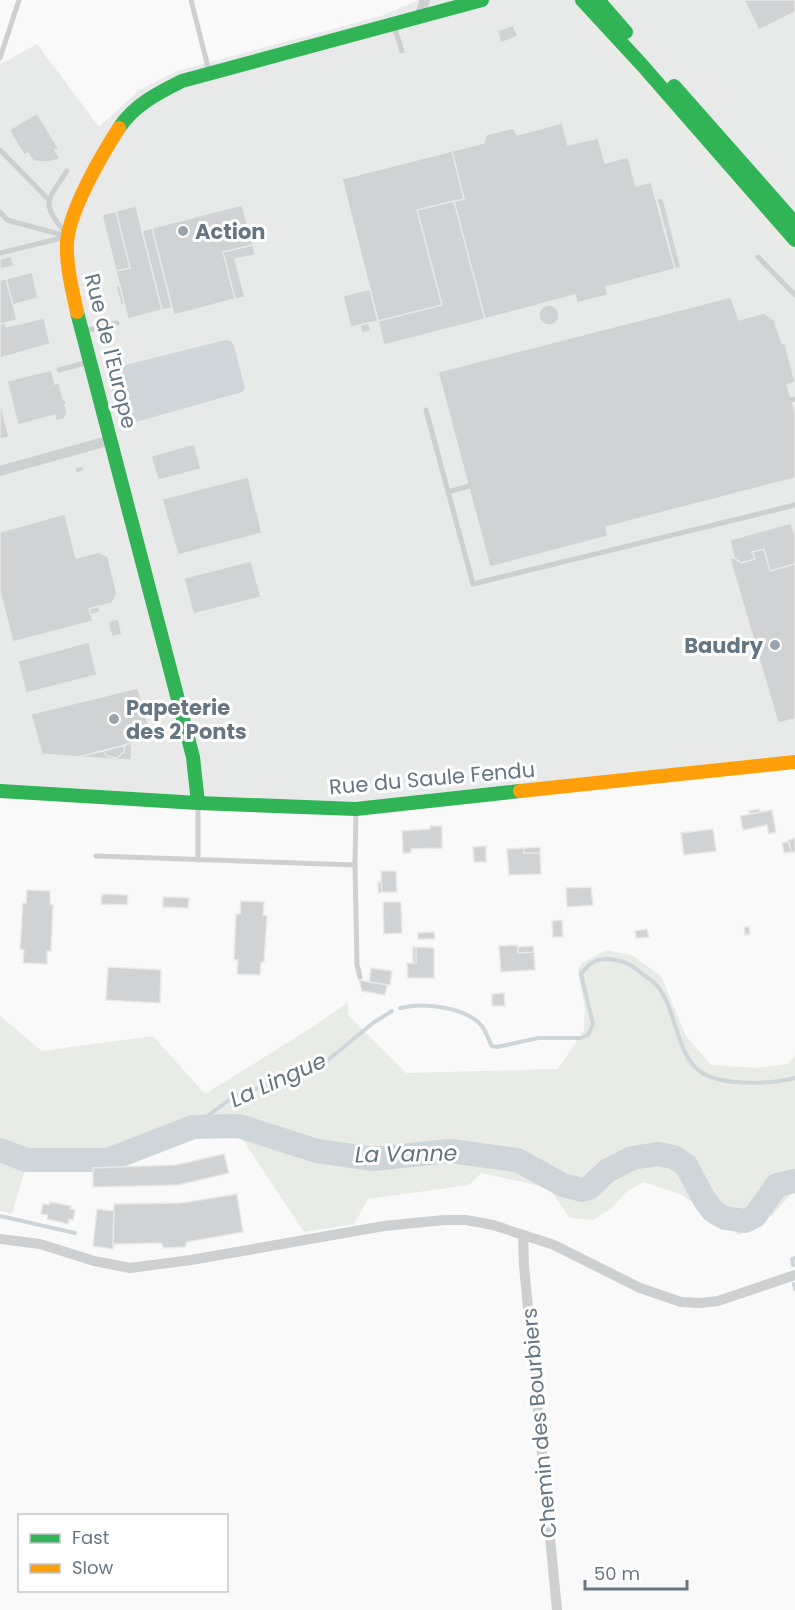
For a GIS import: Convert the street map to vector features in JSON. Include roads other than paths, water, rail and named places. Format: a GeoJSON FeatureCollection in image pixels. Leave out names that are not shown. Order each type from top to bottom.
{"type":"FeatureCollection","features":[{"type":"Feature","properties":{"kind":"street"},"geometry":{"type":"LineString","coordinates":[[418,17],[425,0]]}},
{"type":"Feature","properties":{"kind":"street","name":"Rue de l'Europe"},"geometry":{"type":"LineString","coordinates":[[454,8],[467,0]]}},
{"type":"Feature","properties":{"kind":"street","name":"Rue de l'Europe"},"geometry":{"type":"LineString","coordinates":[[198,803],[193,758],[69,283],[68,236],[78,205],[109,141],[130,114],[152,96],[182,81],[482,0]]}},
{"type":"Feature","properties":{"kind":"street"},"geometry":{"type":"LineString","coordinates":[[582,0],[795,240]]}},
{"type":"Feature","properties":{"kind":"street"},"geometry":{"type":"LineString","coordinates":[[598,0],[795,223]]}},
{"type":"Feature","properties":{"kind":"street"},"geometry":{"type":"LineString","coordinates":[[0,471],[111,440]]}},
{"type":"Feature","properties":{"kind":"street","name":"Rue du Saule Fendu"},"geometry":{"type":"LineString","coordinates":[[0,791],[198,803],[356,809],[795,762]]}},
{"type":"Feature","properties":{"kind":"street"},"geometry":{"type":"LineString","coordinates":[[0,1239],[40,1244],[94,1261],[130,1268],[191,1260],[384,1226],[428,1221],[479,1222],[554,1245],[640,1288],[690,1303],[718,1301],[795,1275]]}},
{"type":"Feature","properties":{"kind":"street","name":"Chemin des Bourbiers"},"geometry":{"type":"LineString","coordinates":[[523,1235],[525,1278],[557,1610]]}},
{"type":"Feature","properties":{"kind":"lane"},"geometry":{"type":"LineString","coordinates":[[0,58],[19,0]]}},
{"type":"Feature","properties":{"kind":"lane"},"geometry":{"type":"LineString","coordinates":[[191,0],[209,74]]}},
{"type":"Feature","properties":{"kind":"lane"},"geometry":{"type":"LineString","coordinates":[[394,24],[402,51]]}},
{"type":"Feature","properties":{"kind":"lane"},"geometry":{"type":"LineString","coordinates":[[0,150],[48,199]]}},
{"type":"Feature","properties":{"kind":"lane"},"geometry":{"type":"LineString","coordinates":[[67,171],[48,199],[49,212],[68,236]]}},
{"type":"Feature","properties":{"kind":"lane"},"geometry":{"type":"LineString","coordinates":[[0,212],[7,219],[68,236]]}},
{"type":"Feature","properties":{"kind":"lane"},"geometry":{"type":"LineString","coordinates":[[0,253],[68,236]]}},
{"type":"Feature","properties":{"kind":"lane"},"geometry":{"type":"LineString","coordinates":[[758,257],[795,295]]}},
{"type":"Feature","properties":{"kind":"lane"},"geometry":{"type":"LineString","coordinates":[[82,332],[117,323]]}},
{"type":"Feature","properties":{"kind":"lane"},"geometry":{"type":"LineString","coordinates":[[59,370],[90,361]]}},
{"type":"Feature","properties":{"kind":"lane"},"geometry":{"type":"LineString","coordinates":[[426,410],[473,584],[795,505]]}},
{"type":"Feature","properties":{"kind":"lane"},"geometry":{"type":"LineString","coordinates":[[448,492],[469,486]]}},
{"type":"Feature","properties":{"kind":"lane"},"geometry":{"type":"LineString","coordinates":[[198,803],[198,860]]}},
{"type":"Feature","properties":{"kind":"lane"},"geometry":{"type":"LineString","coordinates":[[356,809],[357,965],[360,977]]}},
{"type":"Feature","properties":{"kind":"lane"},"geometry":{"type":"LineString","coordinates":[[96,856],[355,865]]}},
{"type":"Feature","properties":{"kind":"waterway","name":"La Lingue"},"geometry":{"type":"LineString","coordinates":[[400,1008],[431,1006],[465,1014],[481,1025],[492,1046],[497,1047],[538,1038],[581,1038],[588,1035],[593,1024],[581,974],[588,965],[596,961],[616,960],[632,966],[656,985],[669,1007],[680,1041],[690,1061],[706,1075],[717,1079],[758,1083],[795,1078]]}},
{"type":"Feature","properties":{"kind":"waterway","name":"La Lingue"},"geometry":{"type":"LineString","coordinates":[[193,1127],[233,1097],[323,1064],[373,1023],[392,1011]]}},
{"type":"Feature","properties":{"kind":"waterway","name":"La Vanne"},"geometry":{"type":"LineString","coordinates":[[0,1150],[26,1160],[108,1160],[193,1127],[239,1126],[317,1151],[373,1159],[450,1151],[517,1160],[563,1185],[582,1190],[589,1188],[607,1171],[632,1158],[658,1154],[673,1157],[686,1165],[713,1211],[725,1218],[745,1221],[755,1216],[777,1185],[795,1181]]}},
{"type":"Feature","properties":{"kind":"waterway"},"geometry":{"type":"LineString","coordinates":[[0,1216],[75,1233]]}},
{"type":"Feature","properties":{"kind":"waterway"},"geometry":{"type":"LineString","coordinates":[[793,1265],[792,1259],[795,1258]]}},
{"type":"Feature","properties":{"kind":"waterway"},"geometry":{"type":"LineString","coordinates":[[794,1284],[795,1289]]}},
{"type":"Feature","properties":{"kind":"place","name":"Action"},"geometry":{"type":"Point","coordinates":[183,231]}},
{"type":"Feature","properties":{"kind":"place","name":"Baudry"},"geometry":{"type":"Point","coordinates":[775,645]}},
{"type":"Feature","properties":{"kind":"place","name":"Papeterie des 2 Ponts"},"geometry":{"type":"Point","coordinates":[114,719]}}]}
